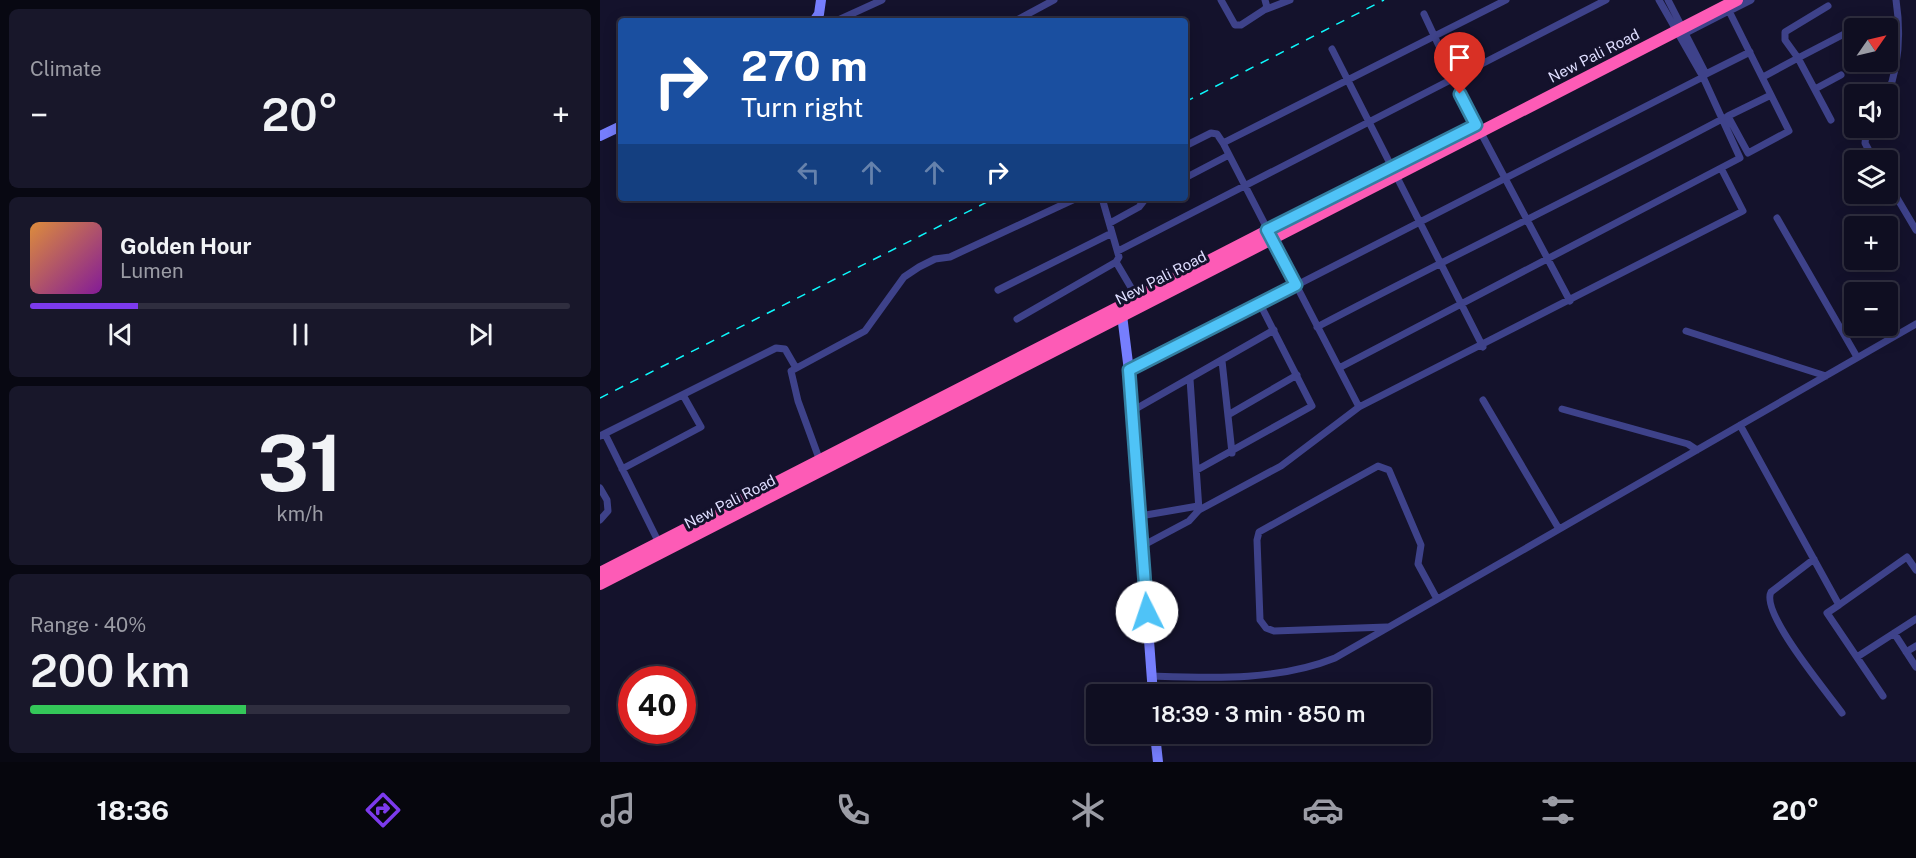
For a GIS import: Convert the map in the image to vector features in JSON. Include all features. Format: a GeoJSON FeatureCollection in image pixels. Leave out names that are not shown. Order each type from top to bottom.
{"type":"FeatureCollection","features":[{"type":"Feature","properties":{"kind":"highway","name":"New Pali Road"},"geometry":{"type":"LineString","coordinates":[[1679,27],[1719,0]]}},
{"type":"Feature","properties":{"kind":"highway","name":"New Pali Road"},"geometry":{"type":"LineString","coordinates":[[600,584],[775,496],[1122,315],[1269,234],[1737,0]]}},
{"type":"Feature","properties":{"kind":"highway","name":"New Pali Road"},"geometry":{"type":"LineString","coordinates":[[600,573],[1136,296],[1269,234]]}},
{"type":"Feature","properties":{"kind":"street"},"geometry":{"type":"LineString","coordinates":[[816,18],[821,0]]}},
{"type":"Feature","properties":{"kind":"street"},"geometry":{"type":"LineString","coordinates":[[843,18],[882,0]]}},
{"type":"Feature","properties":{"kind":"street"},"geometry":{"type":"LineString","coordinates":[[1021,18],[1054,0]]}},
{"type":"Feature","properties":{"kind":"street"},"geometry":{"type":"LineString","coordinates":[[1221,0],[1235,26],[1241,25],[1264,10],[1290,0]]}},
{"type":"Feature","properties":{"kind":"street"},"geometry":{"type":"LineString","coordinates":[[1264,10],[1267,7],[1265,0]]}},
{"type":"Feature","properties":{"kind":"street"},"geometry":{"type":"LineString","coordinates":[[1223,142],[1506,0]]}},
{"type":"Feature","properties":{"kind":"street"},"geometry":{"type":"LineString","coordinates":[[1118,251],[1605,0]]}},
{"type":"Feature","properties":{"kind":"street"},"geometry":{"type":"LineString","coordinates":[[1659,0],[1679,27]]}},
{"type":"Feature","properties":{"kind":"street"},"geometry":{"type":"LineString","coordinates":[[1668,0],[1679,27],[1726,117],[1744,149],[1749,153],[1789,131],[1728,11]]}},
{"type":"Feature","properties":{"kind":"street"},"geometry":{"type":"LineString","coordinates":[[1679,27],[1728,11],[1751,0]]}},
{"type":"Feature","properties":{"kind":"street"},"geometry":{"type":"LineString","coordinates":[[1892,84],[1895,75],[1899,40],[1896,0]]}},
{"type":"Feature","properties":{"kind":"street"},"geometry":{"type":"LineString","coordinates":[[1828,6],[1785,32],[1785,40],[1798,58],[1831,120]]}},
{"type":"Feature","properties":{"kind":"street"},"geometry":{"type":"LineString","coordinates":[[1424,14],[1452,79],[1570,301]]}},
{"type":"Feature","properties":{"kind":"street"},"geometry":{"type":"LineString","coordinates":[[1763,77],[1844,34]]}},
{"type":"Feature","properties":{"kind":"street"},"geometry":{"type":"LineString","coordinates":[[1332,49],[1483,347]]}},
{"type":"Feature","properties":{"kind":"street"},"geometry":{"type":"LineString","coordinates":[[1129,370],[1750,52]]}},
{"type":"Feature","properties":{"kind":"street"},"geometry":{"type":"LineString","coordinates":[[1815,89],[1840,75]]}},
{"type":"Feature","properties":{"kind":"street"},"geometry":{"type":"LineString","coordinates":[[1317,327],[1772,95]]}},
{"type":"Feature","properties":{"kind":"street"},"geometry":{"type":"LineString","coordinates":[[1339,368],[1738,161],[1740,156],[1726,117]]}},
{"type":"Feature","properties":{"kind":"street"},"geometry":{"type":"LineString","coordinates":[[600,136],[618,127]]}},
{"type":"Feature","properties":{"kind":"street"},"geometry":{"type":"LineString","coordinates":[[1188,144],[1211,133],[1217,134],[1223,142],[1359,407]]}},
{"type":"Feature","properties":{"kind":"street"},"geometry":{"type":"LineString","coordinates":[[1188,176],[1229,155]]}},
{"type":"Feature","properties":{"kind":"street"},"geometry":{"type":"LineString","coordinates":[[1140,516],[1199,508],[1281,466],[1359,407],[1483,347],[1743,212],[1722,170]]}},
{"type":"Feature","properties":{"kind":"street"},"geometry":{"type":"LineString","coordinates":[[1898,200],[1916,230]]}},
{"type":"Feature","properties":{"kind":"street"},"geometry":{"type":"LineString","coordinates":[[820,461],[790,378],[791,371],[865,331],[904,277],[919,267],[935,259],[950,257],[1071,201]]}},
{"type":"Feature","properties":{"kind":"street"},"geometry":{"type":"LineString","coordinates":[[1017,319],[1119,259],[1103,201]]}},
{"type":"Feature","properties":{"kind":"street"},"geometry":{"type":"LineString","coordinates":[[1110,222],[1139,207],[1144,201]]}},
{"type":"Feature","properties":{"kind":"street"},"geometry":{"type":"LineString","coordinates":[[1777,218],[1857,357]]}},
{"type":"Feature","properties":{"kind":"street"},"geometry":{"type":"LineString","coordinates":[[998,290],[1112,233]]}},
{"type":"Feature","properties":{"kind":"street"},"geometry":{"type":"LineString","coordinates":[[1116,262],[1136,296]]}},
{"type":"Feature","properties":{"kind":"street"},"geometry":{"type":"LineString","coordinates":[[1197,470],[1310,409],[1311,401],[1260,304]]}},
{"type":"Feature","properties":{"kind":"street"},"geometry":{"type":"LineString","coordinates":[[1122,315],[1129,370],[1152,684]]}},
{"type":"Feature","properties":{"kind":"street"},"geometry":{"type":"LineString","coordinates":[[1152,676],[1206,678],[1291,671],[1335,658],[1916,324]]}},
{"type":"Feature","properties":{"kind":"street"},"geometry":{"type":"LineString","coordinates":[[1132,411],[1190,380],[1274,330]]}},
{"type":"Feature","properties":{"kind":"street"},"geometry":{"type":"LineString","coordinates":[[1686,331],[1826,376]]}},
{"type":"Feature","properties":{"kind":"street"},"geometry":{"type":"LineString","coordinates":[[659,543],[603,435],[776,348],[785,349],[796,368]]}},
{"type":"Feature","properties":{"kind":"street"},"geometry":{"type":"LineString","coordinates":[[1222,361],[1232,453]]}},
{"type":"Feature","properties":{"kind":"street"},"geometry":{"type":"LineString","coordinates":[[1227,415],[1297,375]]}},
{"type":"Feature","properties":{"kind":"street"},"geometry":{"type":"LineString","coordinates":[[1142,546],[1189,521],[1199,508],[1190,380]]}},
{"type":"Feature","properties":{"kind":"street"},"geometry":{"type":"LineString","coordinates":[[622,469],[701,427],[683,395]]}},
{"type":"Feature","properties":{"kind":"street"},"geometry":{"type":"LineString","coordinates":[[1483,400],[1559,529]]}},
{"type":"Feature","properties":{"kind":"street"},"geometry":{"type":"LineString","coordinates":[[1562,409],[1688,444],[1697,450]]}},
{"type":"Feature","properties":{"kind":"street"},"geometry":{"type":"LineString","coordinates":[[1740,425],[1839,605]]}},
{"type":"Feature","properties":{"kind":"street"},"geometry":{"type":"LineString","coordinates":[[1389,627],[1274,631],[1266,628],[1260,620],[1257,540],[1259,532],[1378,466],[1384,466],[1389,470],[1421,545],[1418,564],[1437,599]]}},
{"type":"Feature","properties":{"kind":"street"},"geometry":{"type":"LineString","coordinates":[[600,488],[607,500],[608,511],[600,519]]}},
{"type":"Feature","properties":{"kind":"street"},"geometry":{"type":"LineString","coordinates":[[1883,696],[1827,613],[1907,557],[1916,570]]}},
{"type":"Feature","properties":{"kind":"street"},"geometry":{"type":"LineString","coordinates":[[1814,559],[1771,592],[1768,597],[1770,608],[1784,632],[1842,713]]}},
{"type":"Feature","properties":{"kind":"street"},"geometry":{"type":"LineString","coordinates":[[1857,657],[1916,619]]}},
{"type":"Feature","properties":{"kind":"street"},"geometry":{"type":"LineString","coordinates":[[1894,633],[1916,667]]}},
{"type":"Feature","properties":{"kind":"street"},"geometry":{"type":"LineString","coordinates":[[1906,652],[1916,646]]}},
{"type":"Feature","properties":{"kind":"street"},"geometry":{"type":"LineString","coordinates":[[1156,744],[1158,762]]}},
{"type":"Feature","properties":{"kind":"railway"},"geometry":{"type":"LineString","coordinates":[[1188,100],[1384,0]]}},
{"type":"Feature","properties":{"kind":"railway"},"geometry":{"type":"LineString","coordinates":[[600,398],[989,201]]}},
{"type":"Feature","properties":{"kind":"route"},"geometry":{"type":"LineString","coordinates":[[1147,612],[1129,370],[1296,285],[1267,230],[1476,125],[1460,94]]}}]}
